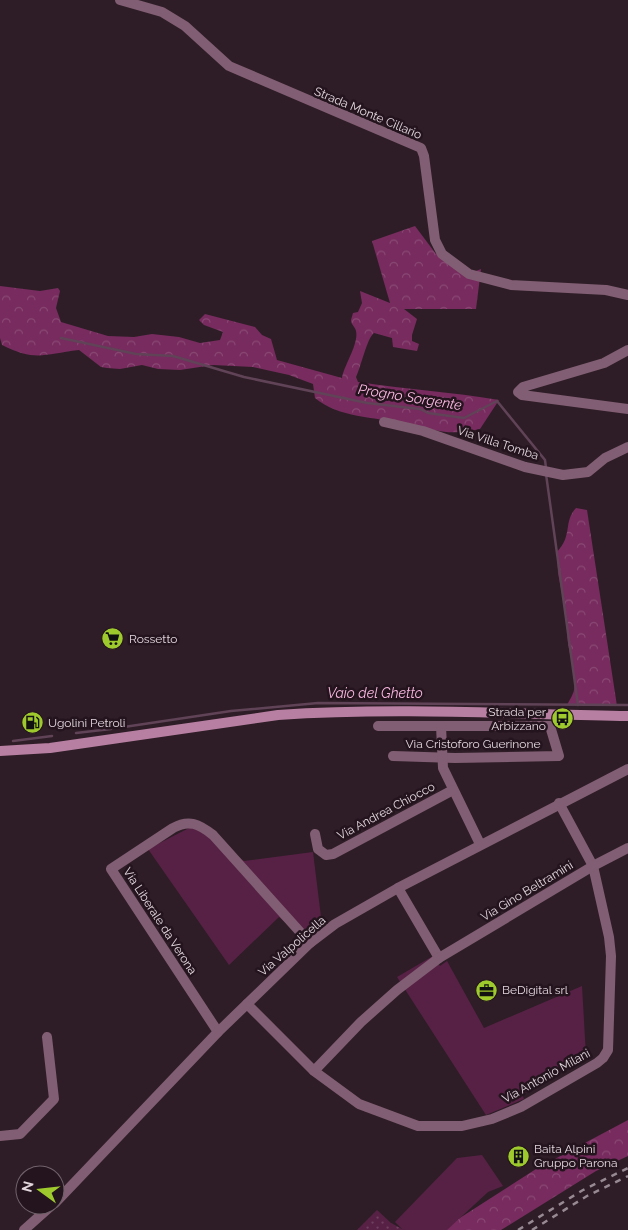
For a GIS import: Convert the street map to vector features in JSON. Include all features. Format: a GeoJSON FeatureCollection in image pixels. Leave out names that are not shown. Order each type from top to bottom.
{"type":"FeatureCollection","features":[{"type":"Feature","properties":{"kind":"main road"},"geometry":{"type":"LineString","coordinates":[[0,752],[50,748],[310,712],[402,711],[628,716]]}},
{"type":"Feature","properties":{"kind":"street","name":"Strada Monte Cillario"},"geometry":{"type":"LineString","coordinates":[[120,0],[162,12],[185,26],[229,66],[421,148],[424,156],[435,240],[442,254],[469,274],[512,285],[606,290],[628,295]]}},
{"type":"Feature","properties":{"kind":"street"},"geometry":{"type":"LineString","coordinates":[[628,350],[604,363],[522,388],[518,392],[522,395],[628,409]]}},
{"type":"Feature","properties":{"kind":"street","name":"Via Villa Tomba"},"geometry":{"type":"LineString","coordinates":[[384,422],[424,431],[525,467],[563,475],[588,472],[605,458],[628,447]]}},
{"type":"Feature","properties":{"kind":"street","name":"Via Cristoforo Guerinone"},"geometry":{"type":"LineString","coordinates":[[378,726],[550,726],[559,756],[393,756]]}},
{"type":"Feature","properties":{"kind":"street","name":"Via Andrea Chiocco"},"geometry":{"type":"LineString","coordinates":[[441,726],[442,768],[480,844]]}},
{"type":"Feature","properties":{"kind":"street","name":"Via Valpolicella"},"geometry":{"type":"LineString","coordinates":[[65,1192],[218,1032],[310,943],[335,924],[480,844],[628,768]]}},
{"type":"Feature","properties":{"kind":"street","name":"Via Andrea Chiocco"},"geometry":{"type":"LineString","coordinates":[[315,834],[318,849],[326,854],[334,854],[454,790]]}},
{"type":"Feature","properties":{"kind":"street","name":"Via Antonio Milani"},"geometry":{"type":"LineString","coordinates":[[247,1004],[314,1071],[359,1104],[418,1126],[438,1128],[462,1126],[492,1119],[521,1107],[597,1063],[608,1050],[611,956],[593,866],[559,802]]}},
{"type":"Feature","properties":{"kind":"street","name":"Via Liberale da Verona"},"geometry":{"type":"LineString","coordinates":[[218,1032],[111,869],[181,823],[192,822],[202,826],[213,836],[310,943]]}},
{"type":"Feature","properties":{"kind":"street","name":"Via Gino Beltramini"},"geometry":{"type":"LineString","coordinates":[[314,1071],[361,1022],[397,990],[439,958],[593,866],[628,848]]}},
{"type":"Feature","properties":{"kind":"street"},"geometry":{"type":"LineString","coordinates":[[398,888],[439,958]]}},
{"type":"Feature","properties":{"kind":"street"},"geometry":{"type":"LineString","coordinates":[[0,1136],[20,1134],[54,1099],[47,1037]]}},
{"type":"Feature","properties":{"kind":"street","name":"Via Valpolicella"},"geometry":{"type":"LineString","coordinates":[[24,1230],[41,1215]]}},
{"type":"Feature","properties":{"kind":"shaded area"},"geometry":{"type":"Polygon","coordinates":[[[193,826],[244,861],[313,852],[322,925],[304,939],[279,917],[229,965],[148,849],[193,826]]]}},
{"type":"Feature","properties":{"kind":"shaded area"},"geometry":{"type":"Polygon","coordinates":[[[433,956],[440,966],[447,961],[484,1028],[582,986],[586,1056],[522,1095],[524,1099],[486,1115],[397,977],[433,956]]]}},
{"type":"Feature","properties":{"kind":"shaded area"},"geometry":{"type":"Polygon","coordinates":[[[482,1155],[503,1186],[488,1192],[447,1230],[403,1230],[395,1222],[457,1158],[482,1155]]]}},
{"type":"Feature","properties":{"kind":"shaded area"},"geometry":{"type":"Polygon","coordinates":[[[377,1210],[391,1223],[404,1230],[357,1230],[377,1210]]]}},
{"type":"Feature","properties":{"kind":"green space"},"geometry":{"type":"Polygon","coordinates":[[[415,226],[436,254],[446,252],[471,273],[481,269],[476,309],[404,309],[417,319],[412,341],[419,344],[417,351],[393,347],[392,338],[374,333],[371,336],[356,377],[358,382],[499,400],[480,429],[449,432],[346,413],[324,405],[315,398],[313,384],[289,375],[253,367],[213,365],[180,370],[158,369],[142,365],[120,369],[107,368],[101,367],[79,350],[48,355],[23,354],[2,345],[0,338],[0,286],[40,291],[58,288],[60,291],[56,308],[61,322],[108,336],[134,337],[152,334],[179,337],[200,343],[220,340],[223,332],[204,325],[199,320],[205,314],[255,327],[262,335],[271,339],[277,360],[342,378],[355,342],[356,331],[351,320],[353,313],[358,312],[362,303],[360,291],[390,303],[372,241],[415,226]]]}},
{"type":"Feature","properties":{"kind":"green space"},"geometry":{"type":"Polygon","coordinates":[[[576,508],[587,510],[617,706],[567,705],[575,682],[567,633],[568,625],[558,573],[557,552],[565,540],[570,518],[576,508]]]}},
{"type":"Feature","properties":{"kind":"green space"},"geometry":{"type":"Polygon","coordinates":[[[628,1120],[628,1156],[596,1171],[501,1230],[441,1230],[536,1169],[628,1120]]]}},
{"type":"Feature","properties":{"kind":"waterway","name":"Progno Sorgente"},"geometry":{"type":"LineString","coordinates":[[61,338],[136,354],[173,356],[244,377],[367,403],[420,409],[428,413],[464,418],[497,401],[545,460],[546,468]]}},
{"type":"Feature","properties":{"kind":"waterway","name":"Progno Sorgente"},"geometry":{"type":"LineString","coordinates":[[546,474],[578,705]]}},
{"type":"Feature","properties":{"kind":"waterway","name":"Vaio del Ghetto"},"geometry":{"type":"LineString","coordinates":[[124,727],[231,711],[318,703],[628,705]]}},
{"type":"Feature","properties":{"kind":"waterway","name":"Vaio del Ghetto"},"geometry":{"type":"LineString","coordinates":[[76,733],[111,729]]}},
{"type":"Feature","properties":{"kind":"waterway","name":"Vaio del Ghetto"},"geometry":{"type":"LineString","coordinates":[[13,741],[52,736]]}},
{"type":"Feature","properties":{"kind":"railway"},"geometry":{"type":"LineString","coordinates":[[518,1230],[583,1190],[628,1168]]}},
{"type":"Feature","properties":{"kind":"railway"},"geometry":{"type":"LineString","coordinates":[[532,1230],[587,1196],[628,1176]]}},
{"type":"Feature","properties":{"kind":"place","name":"Rossetto"},"geometry":{"type":"Point","coordinates":[113,639]}},
{"type":"Feature","properties":{"kind":"place","name":"Strada per Arbizzano"},"geometry":{"type":"Point","coordinates":[562,719]}},
{"type":"Feature","properties":{"kind":"place","name":"Ugolini Petroli"},"geometry":{"type":"Point","coordinates":[32,723]}},
{"type":"Feature","properties":{"kind":"place","name":"BeDigital srl"},"geometry":{"type":"Point","coordinates":[486,990]}},
{"type":"Feature","properties":{"kind":"place","name":"Baita Alpini Gruppo Parona"},"geometry":{"type":"Point","coordinates":[518,1156]}}]}
